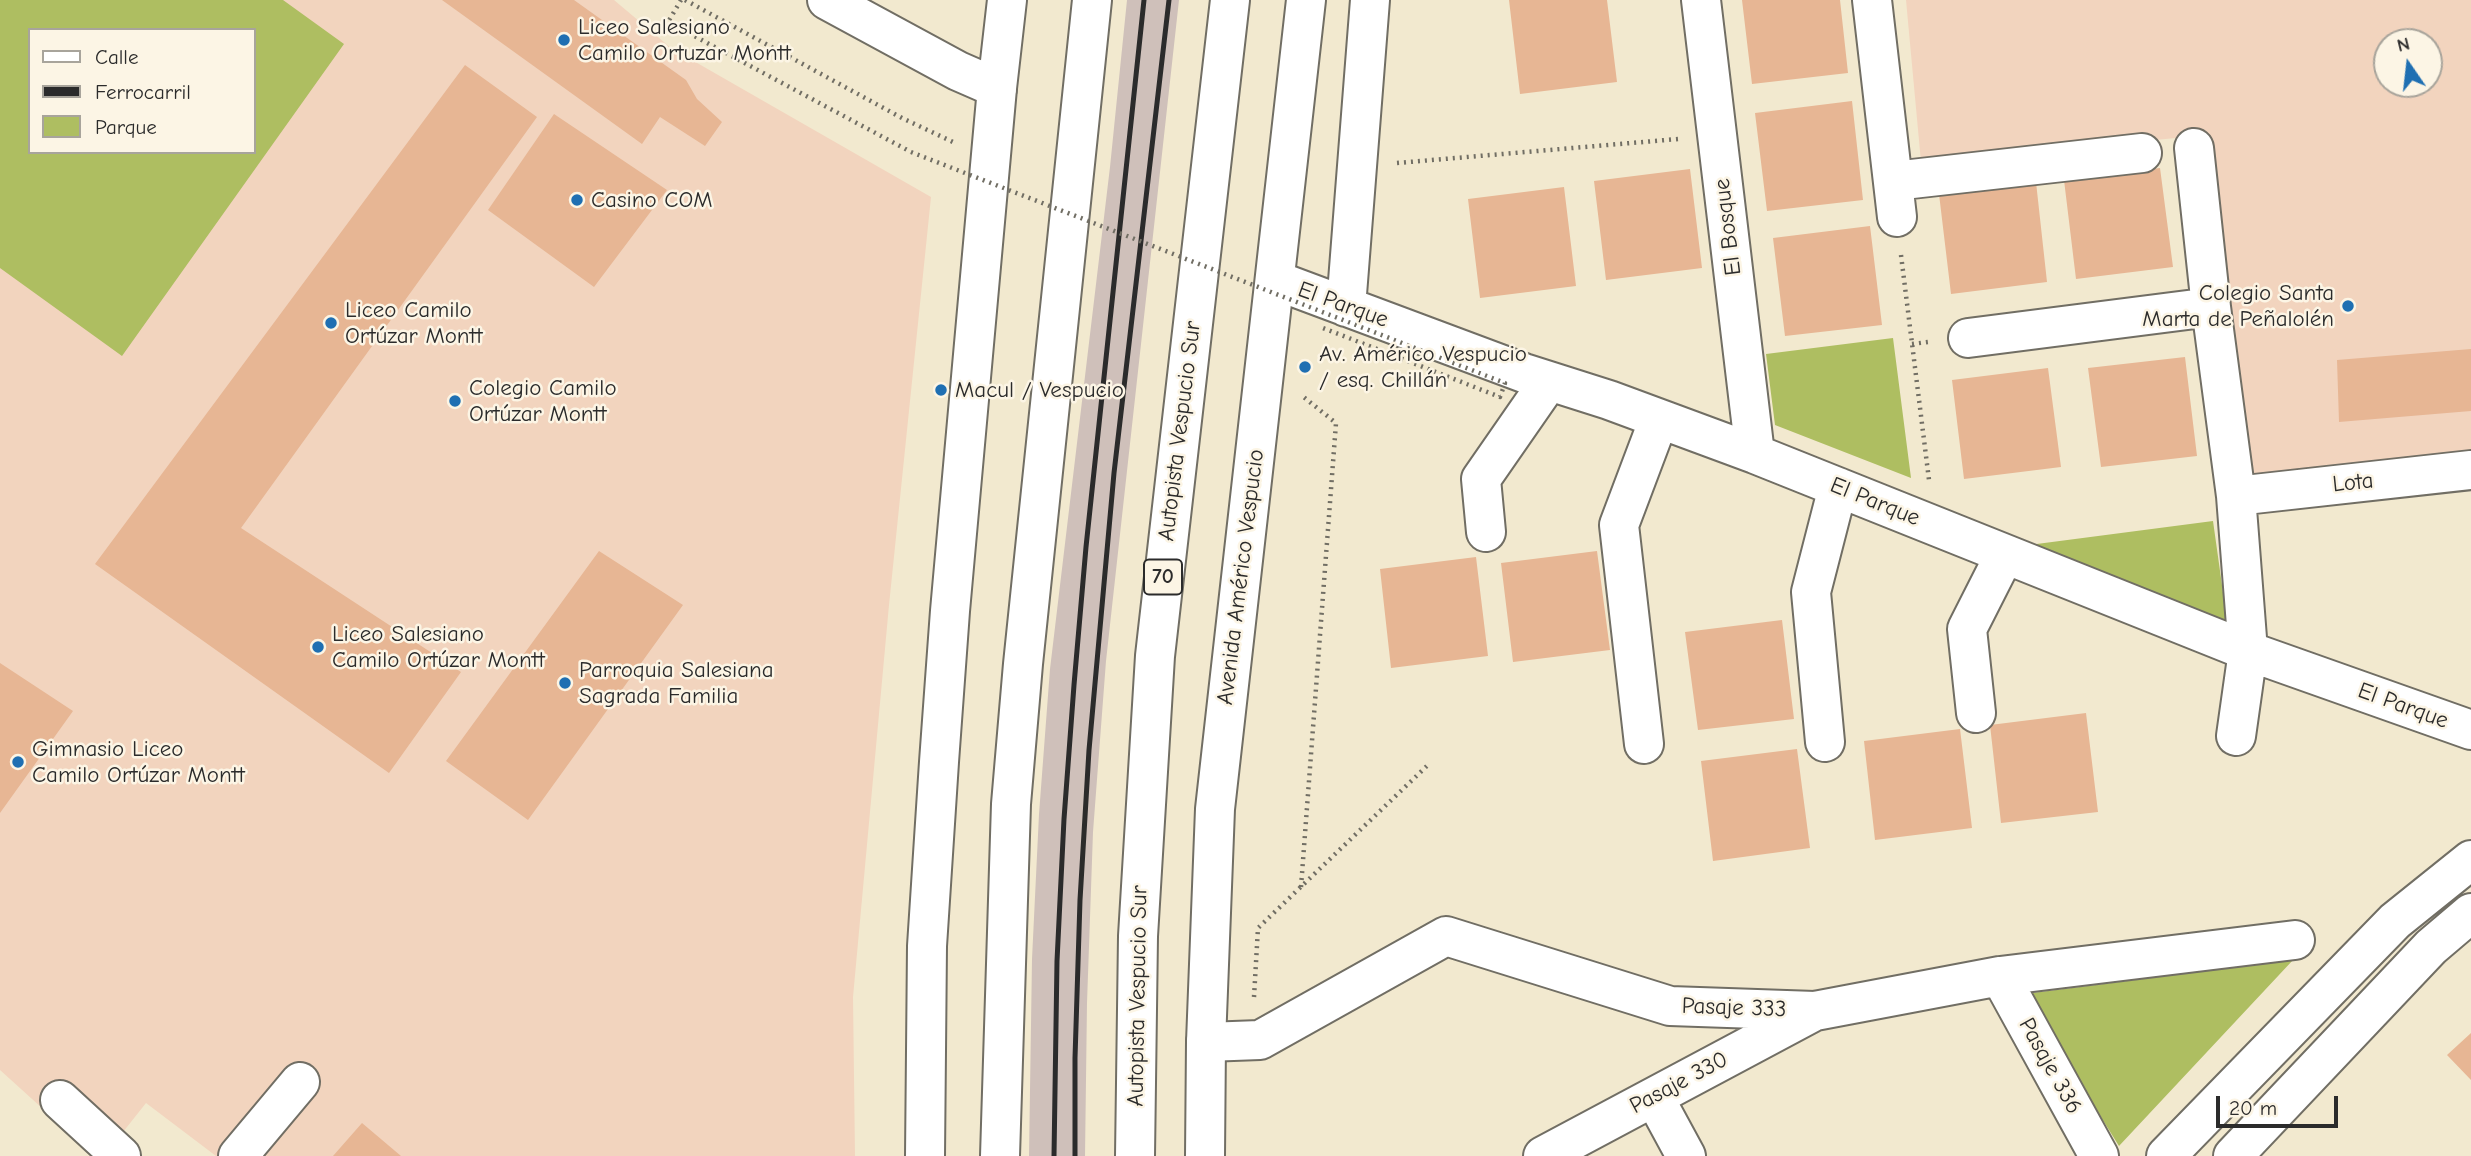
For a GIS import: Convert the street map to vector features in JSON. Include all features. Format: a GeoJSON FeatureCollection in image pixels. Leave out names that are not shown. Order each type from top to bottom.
{"type":"FeatureCollection","features":[{"type":"Feature","properties":{"kind":"main road"},"geometry":{"type":"LineString","coordinates":[[827,0],[885,15],[997,88]]}},
{"type":"Feature","properties":{"kind":"main road"},"geometry":{"type":"LineString","coordinates":[[925,1156],[927,946],[950,611],[1007,0]]}},
{"type":"Feature","properties":{"kind":"main road"},"geometry":{"type":"LineString","coordinates":[[1000,1156],[1011,804],[1092,0]]}},
{"type":"Feature","properties":{"kind":"main road","name":"Autopista Vespucio Sur"},"geometry":{"type":"LineString","coordinates":[[1135,1156],[1138,936],[1145,786],[1155,656],[1230,0]]}},
{"type":"Feature","properties":{"kind":"main road","name":"Avenida Américo Vespucio"},"geometry":{"type":"LineString","coordinates":[[1205,1156],[1206,1042],[1215,809],[1306,0]]}},
{"type":"Feature","properties":{"kind":"main road"},"geometry":{"type":"LineString","coordinates":[[1334,317],[1357,167],[1370,0]]}},
{"type":"Feature","properties":{"kind":"main road","name":"El Bosque"},"geometry":{"type":"LineString","coordinates":[[1701,0],[1755,454]]}},
{"type":"Feature","properties":{"kind":"main road"},"geometry":{"type":"LineString","coordinates":[[1872,0],[1895,199],[2142,153]]}},
{"type":"Feature","properties":{"kind":"main road"},"geometry":{"type":"LineString","coordinates":[[2194,148],[2235,496],[2248,651],[2236,736]]}},
{"type":"Feature","properties":{"kind":"main road","name":"El Parque"},"geometry":{"type":"LineString","coordinates":[[1275,280],[1334,317],[1549,381],[1659,419],[1755,454],[2248,651],[2471,730]]}},
{"type":"Feature","properties":{"kind":"main road"},"geometry":{"type":"LineString","coordinates":[[1968,338],[2211,307]]}},
{"type":"Feature","properties":{"kind":"main road"},"geometry":{"type":"LineString","coordinates":[[1486,532],[1481,479],[1549,381]]}},
{"type":"Feature","properties":{"kind":"main road"},"geometry":{"type":"LineString","coordinates":[[1644,744],[1619,525],[1659,419]]}},
{"type":"Feature","properties":{"kind":"main road","name":"Lota"},"geometry":{"type":"LineString","coordinates":[[2235,496],[2471,470]]}},
{"type":"Feature","properties":{"kind":"main road"},"geometry":{"type":"LineString","coordinates":[[1825,742],[1811,592],[1838,487]]}},
{"type":"Feature","properties":{"kind":"main road"},"geometry":{"type":"LineString","coordinates":[[1976,713],[1967,629],[2005,554]]}},
{"type":"Feature","properties":{"kind":"main road"},"geometry":{"type":"LineString","coordinates":[[2166,1156],[2395,921],[2471,860]]}},
{"type":"Feature","properties":{"kind":"main road"},"geometry":{"type":"LineString","coordinates":[[2233,1156],[2431,947],[2471,914]]}},
{"type":"Feature","properties":{"kind":"main road","name":"Pasaje 333"},"geometry":{"type":"LineString","coordinates":[[1206,1042],[1260,1040],[1446,936],[1670,1006],[1815,1011],[2000,976],[2295,940]]}},
{"type":"Feature","properties":{"kind":"main road","name":"Pasaje 336"},"geometry":{"type":"LineString","coordinates":[[2000,976],[2099,1156]]}},
{"type":"Feature","properties":{"kind":"main road","name":"Pasaje 330"},"geometry":{"type":"LineString","coordinates":[[1544,1156],[1815,1011]]}},
{"type":"Feature","properties":{"kind":"main road"},"geometry":{"type":"LineString","coordinates":[[238,1156],[300,1082]]}},
{"type":"Feature","properties":{"kind":"main road"},"geometry":{"type":"LineString","coordinates":[[1654,1097],[1686,1156]]}},
{"type":"Feature","properties":{"kind":"main road"},"geometry":{"type":"LineString","coordinates":[[60,1100],[121,1156]]}},
{"type":"Feature","properties":{"kind":"path"},"geometry":{"type":"LineString","coordinates":[[956,144],[902,118],[683,0],[668,22],[911,152],[1505,383],[1500,397],[1334,317]]}},
{"type":"Feature","properties":{"kind":"path"},"geometry":{"type":"LineString","coordinates":[[1357,167],[1717,135]]}},
{"type":"Feature","properties":{"kind":"path"},"geometry":{"type":"LineString","coordinates":[[1895,199],[1934,526]]}},
{"type":"Feature","properties":{"kind":"path"},"geometry":{"type":"LineString","coordinates":[[1298,392],[1336,422],[1301,887]]}},
{"type":"Feature","properties":{"kind":"path"},"geometry":{"type":"LineString","coordinates":[[1251,1040],[1258,928],[1430,763]]}},
{"type":"Feature","properties":{"kind":"shaded area","name":"Colegio Camilo Ortúzar Montt"},"geometry":{"type":"Polygon","coordinates":[[[0,0],[614,0],[671,48],[931,197],[889,605],[853,997],[855,1156],[216,1156],[146,1103],[104,1156],[95,1156],[0,1070],[0,0]]]}},
{"type":"Feature","properties":{"kind":"shaded area"},"geometry":{"type":"Polygon","coordinates":[[[1127,0],[1179,0],[1106,661],[1093,832],[1085,1156],[1029,1156],[1032,959],[1050,669],[1110,167],[1127,0]]]}},
{"type":"Feature","properties":{"kind":"shaded area","name":"Colegio Santa Marta de Peñalolén"},"geometry":{"type":"Polygon","coordinates":[[[1906,0],[2471,0],[2471,450],[2240,480],[2208,135],[1921,162],[1906,0]]]}},
{"type":"Feature","properties":{"kind":"green space"},"geometry":{"type":"Polygon","coordinates":[[[0,0],[283,0],[344,44],[122,356],[0,268],[0,0]]]}},
{"type":"Feature","properties":{"kind":"green space"},"geometry":{"type":"Polygon","coordinates":[[[1893,338],[1911,478],[1775,425],[1766,354],[1893,338]]]}},
{"type":"Feature","properties":{"kind":"green space"},"geometry":{"type":"Polygon","coordinates":[[[2213,521],[2228,628],[2029,545],[2213,521]]]}},
{"type":"Feature","properties":{"kind":"green space"},"geometry":{"type":"Polygon","coordinates":[[[2293,960],[2119,1146],[2024,994],[2293,960]]]}},
{"type":"Feature","properties":{"kind":"building","name":"Liceo Salesiano Camilo Ortuzar Montt"},"geometry":{"type":"Polygon","coordinates":[[[442,0],[574,0],[686,80],[697,99],[722,122],[705,146],[660,117],[642,144],[442,0]]]}},
{"type":"Feature","properties":{"kind":"building"},"geometry":{"type":"Polygon","coordinates":[[[1509,0],[1607,0],[1617,82],[1520,94],[1509,0]]]}},
{"type":"Feature","properties":{"kind":"building"},"geometry":{"type":"Polygon","coordinates":[[[1742,0],[1840,0],[1848,73],[1752,84],[1742,0]]]}},
{"type":"Feature","properties":{"kind":"building","name":"Liceo Camilo Ortúzar Montt"},"geometry":{"type":"Polygon","coordinates":[[[465,65],[537,117],[241,528],[461,672],[389,773],[95,564],[465,65]]]}},
{"type":"Feature","properties":{"kind":"building"},"geometry":{"type":"Polygon","coordinates":[[[1852,101],[1863,200],[1767,211],[1755,113],[1852,101]]]}},
{"type":"Feature","properties":{"kind":"building","name":"Casino COM"},"geometry":{"type":"Polygon","coordinates":[[[554,114],[667,190],[594,287],[488,210],[554,114]]]}},
{"type":"Feature","properties":{"kind":"building"},"geometry":{"type":"Polygon","coordinates":[[[2160,168],[2173,267],[2076,279],[2064,180],[2160,168]]]}},
{"type":"Feature","properties":{"kind":"building"},"geometry":{"type":"Polygon","coordinates":[[[1690,169],[1702,268],[1606,280],[1594,181],[1690,169]]]}},
{"type":"Feature","properties":{"kind":"building"},"geometry":{"type":"Polygon","coordinates":[[[2036,182],[2047,282],[1951,294],[1939,194],[2036,182]]]}},
{"type":"Feature","properties":{"kind":"building"},"geometry":{"type":"Polygon","coordinates":[[[1564,187],[1576,286],[1480,298],[1468,199],[1564,187]]]}},
{"type":"Feature","properties":{"kind":"building"},"geometry":{"type":"Polygon","coordinates":[[[1870,226],[1882,325],[1785,336],[1773,238],[1870,226]]]}},
{"type":"Feature","properties":{"kind":"building"},"geometry":{"type":"Polygon","coordinates":[[[2471,349],[2471,411],[2339,422],[2337,360],[2471,349]]]}},
{"type":"Feature","properties":{"kind":"building"},"geometry":{"type":"Polygon","coordinates":[[[2185,357],[2197,456],[2101,467],[2088,368],[2185,357]]]}},
{"type":"Feature","properties":{"kind":"building"},"geometry":{"type":"Polygon","coordinates":[[[2048,368],[2061,467],[1964,479],[1952,380],[2048,368]]]}},
{"type":"Feature","properties":{"kind":"building","name":"Parroquia Salesiana Sagrada Familia"},"geometry":{"type":"Polygon","coordinates":[[[599,551],[683,605],[528,820],[446,761],[599,551]]]}},
{"type":"Feature","properties":{"kind":"building"},"geometry":{"type":"Polygon","coordinates":[[[1597,551],[1610,650],[1513,662],[1501,563],[1597,551]]]}},
{"type":"Feature","properties":{"kind":"building"},"geometry":{"type":"Polygon","coordinates":[[[1476,557],[1488,656],[1391,668],[1380,569],[1476,557]]]}},
{"type":"Feature","properties":{"kind":"building"},"geometry":{"type":"Polygon","coordinates":[[[1782,620],[1794,719],[1698,730],[1685,632],[1782,620]]]}},
{"type":"Feature","properties":{"kind":"building","name":"Gimnasio Liceo Camilo Ortúzar Montt"},"geometry":{"type":"Polygon","coordinates":[[[0,663],[73,711],[0,813],[0,663]]]}},
{"type":"Feature","properties":{"kind":"building"},"geometry":{"type":"Polygon","coordinates":[[[2086,713],[2098,812],[2001,823],[1990,725],[2086,713]]]}},
{"type":"Feature","properties":{"kind":"building"},"geometry":{"type":"Polygon","coordinates":[[[1960,729],[1972,828],[1875,840],[1864,741],[1960,729]]]}},
{"type":"Feature","properties":{"kind":"building"},"geometry":{"type":"Polygon","coordinates":[[[1797,749],[1810,848],[1713,861],[1701,761],[1797,749]]]}},
{"type":"Feature","properties":{"kind":"building"},"geometry":{"type":"Polygon","coordinates":[[[2471,1033],[2471,1080],[2447,1055],[2471,1033]]]}},
{"type":"Feature","properties":{"kind":"building"},"geometry":{"type":"Polygon","coordinates":[[[362,1123],[401,1156],[333,1156],[362,1123]]]}},
{"type":"Feature","properties":{"kind":"railway"},"geometry":{"type":"LineString","coordinates":[[1054,1156],[1057,961],[1074,685],[1144,0]]}},
{"type":"Feature","properties":{"kind":"railway"},"geometry":{"type":"LineString","coordinates":[[1075,1156],[1080,900],[1089,750],[1114,473],[1169,0]]}},
{"type":"Feature","properties":{"kind":"place","name":"Liceo Salesiano Camilo Ortuzar Montt"},"geometry":{"type":"Point","coordinates":[564,40]}},
{"type":"Feature","properties":{"kind":"place","name":"Casino COM"},"geometry":{"type":"Point","coordinates":[577,200]}},
{"type":"Feature","properties":{"kind":"place","name":"Colegio Santa Marta de Peñalolén"},"geometry":{"type":"Point","coordinates":[2348,306]}},
{"type":"Feature","properties":{"kind":"place","name":"Liceo Camilo Ortúzar Montt"},"geometry":{"type":"Point","coordinates":[331,323]}},
{"type":"Feature","properties":{"kind":"place","name":"Av. Américo Vespucio / esq. Chillán"},"geometry":{"type":"Point","coordinates":[1305,367]}},
{"type":"Feature","properties":{"kind":"place","name":"Macul / Vespucio"},"geometry":{"type":"Point","coordinates":[941,390]}},
{"type":"Feature","properties":{"kind":"place","name":"Colegio Camilo Ortúzar Montt"},"geometry":{"type":"Point","coordinates":[455,401]}},
{"type":"Feature","properties":{"kind":"place","name":"Liceo Salesiano Camilo Ortúzar Montt"},"geometry":{"type":"Point","coordinates":[318,647]}},
{"type":"Feature","properties":{"kind":"place","name":"Parroquia Salesiana Sagrada Familia"},"geometry":{"type":"Point","coordinates":[565,683]}},
{"type":"Feature","properties":{"kind":"place","name":"Gimnasio Liceo Camilo Ortúzar Montt"},"geometry":{"type":"Point","coordinates":[18,762]}}]}
